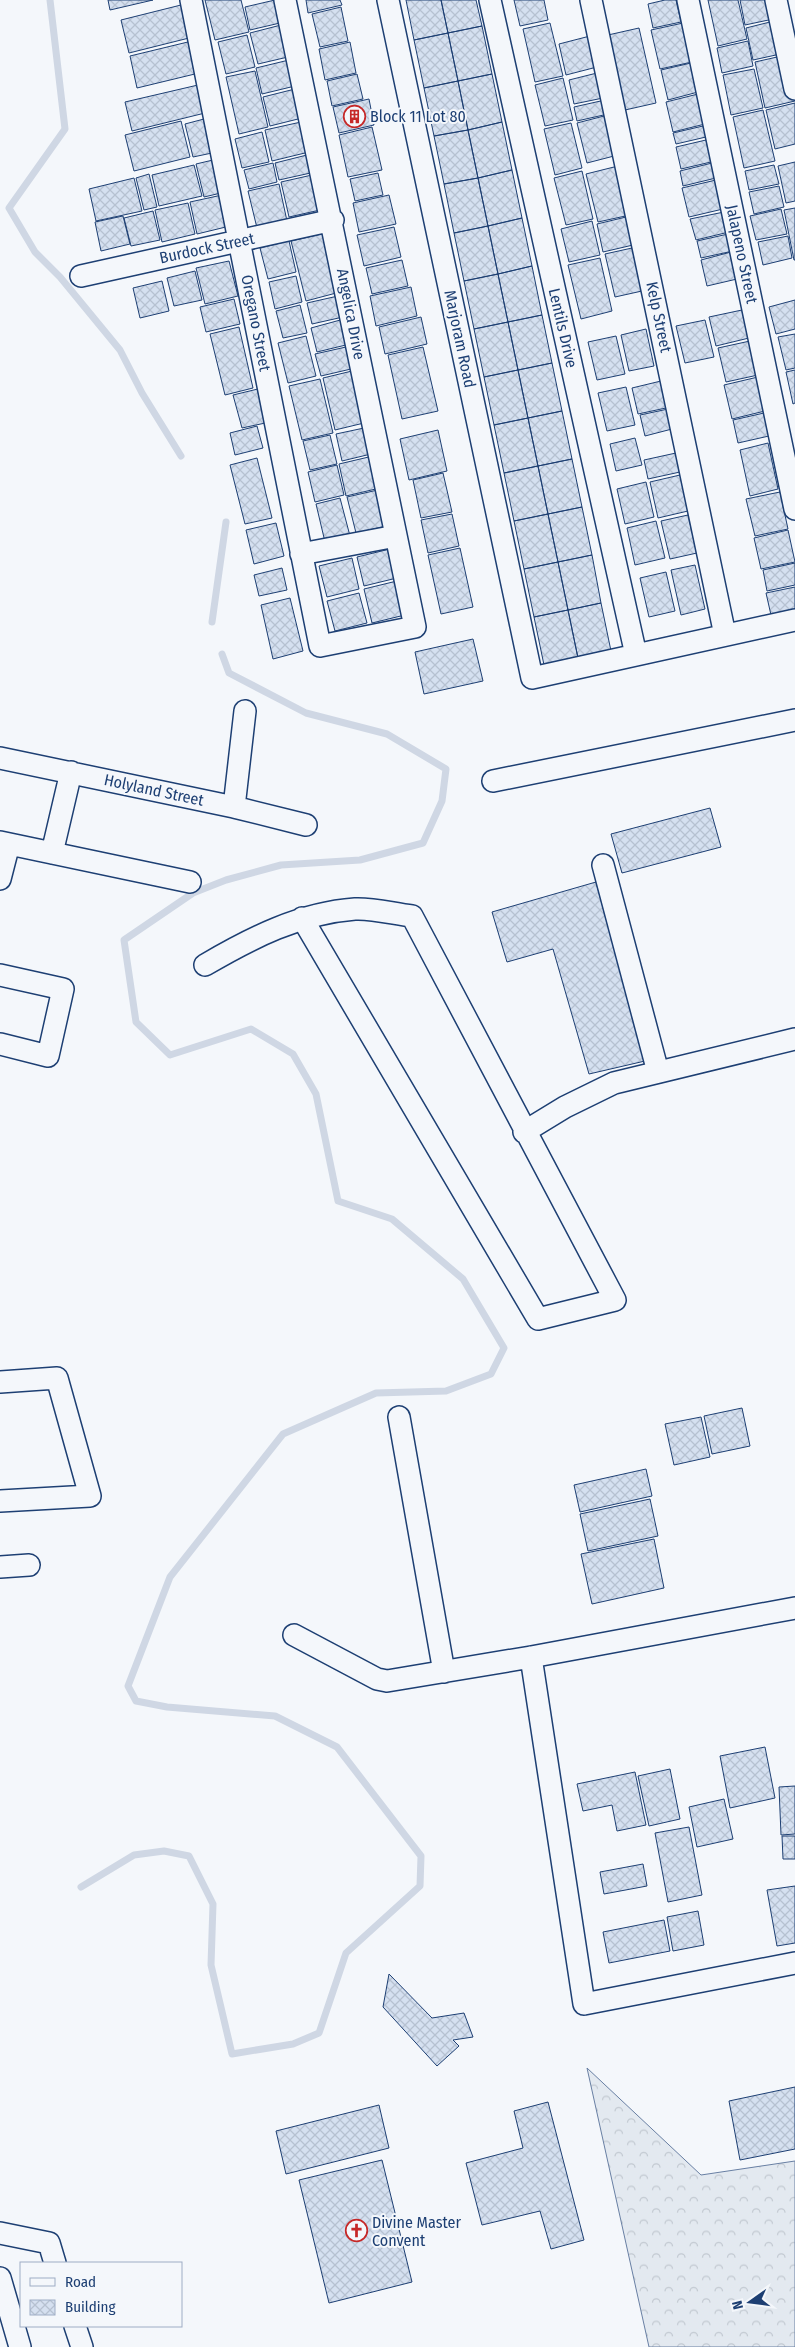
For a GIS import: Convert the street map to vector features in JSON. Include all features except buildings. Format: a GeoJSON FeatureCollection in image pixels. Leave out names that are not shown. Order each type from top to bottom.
{"type":"FeatureCollection","features":[{"type":"Feature","properties":{"kind":"street","name":"Oregano Street"},"geometry":{"type":"LineString","coordinates":[[191,0],[320,646]]}},
{"type":"Feature","properties":{"kind":"street","name":"Angelica Drive"},"geometry":{"type":"LineString","coordinates":[[285,0],[333,220],[415,628],[320,646]]}},
{"type":"Feature","properties":{"kind":"street","name":"Marjoram Road"},"geometry":{"type":"LineString","coordinates":[[388,0],[532,678],[636,655]]}},
{"type":"Feature","properties":{"kind":"street","name":"Lentils Drive"},"geometry":{"type":"LineString","coordinates":[[490,0],[636,655]]}},
{"type":"Feature","properties":{"kind":"street","name":"Kelp Street"},"geometry":{"type":"LineString","coordinates":[[591,0],[725,635]]}},
{"type":"Feature","properties":{"kind":"street","name":"Jalapeno Street"},"geometry":{"type":"LineString","coordinates":[[688,0],[795,508]]}},
{"type":"Feature","properties":{"kind":"street"},"geometry":{"type":"LineString","coordinates":[[776,0],[795,89]]}},
{"type":"Feature","properties":{"kind":"street","name":"Burdock Street"},"geometry":{"type":"LineString","coordinates":[[81,276],[333,220]]}},
{"type":"Feature","properties":{"kind":"street"},"geometry":{"type":"LineString","coordinates":[[302,554],[396,536]]}},
{"type":"Feature","properties":{"kind":"street"},"geometry":{"type":"LineString","coordinates":[[636,655],[795,620]]}},
{"type":"Feature","properties":{"kind":"street"},"geometry":{"type":"LineString","coordinates":[[234,807],[245,711]]}},
{"type":"Feature","properties":{"kind":"street"},"geometry":{"type":"LineString","coordinates":[[493,781],[795,720]]}},
{"type":"Feature","properties":{"kind":"street","name":"Holyland Street"},"geometry":{"type":"LineString","coordinates":[[0,758],[234,807],[306,825]]}},
{"type":"Feature","properties":{"kind":"street"},"geometry":{"type":"LineString","coordinates":[[52,853],[70,772]]}},
{"type":"Feature","properties":{"kind":"street"},"geometry":{"type":"LineString","coordinates":[[0,879],[4,843],[190,882]]}},
{"type":"Feature","properties":{"kind":"street"},"geometry":{"type":"LineString","coordinates":[[603,865],[658,1072]]}},
{"type":"Feature","properties":{"kind":"street"},"geometry":{"type":"LineString","coordinates":[[205,965],[238,946],[302,918],[356,909],[412,916],[524,1132],[615,1300],[538,1319],[302,918]]}},
{"type":"Feature","properties":{"kind":"street"},"geometry":{"type":"LineString","coordinates":[[0,975],[63,989],[48,1056],[0,1044]]}},
{"type":"Feature","properties":{"kind":"street"},"geometry":{"type":"LineString","coordinates":[[524,1132],[614,1083],[795,1039]]}},
{"type":"Feature","properties":{"kind":"street"},"geometry":{"type":"LineString","coordinates":[[0,1382],[57,1378],[90,1496],[0,1501]]}},
{"type":"Feature","properties":{"kind":"street"},"geometry":{"type":"LineString","coordinates":[[399,1417],[444,1672]]}},
{"type":"Feature","properties":{"kind":"street"},"geometry":{"type":"LineString","coordinates":[[0,1567],[29,1565]]}},
{"type":"Feature","properties":{"kind":"street"},"geometry":{"type":"LineString","coordinates":[[294,1635],[387,1681],[531,1657],[795,1608]]}},
{"type":"Feature","properties":{"kind":"street"},"geometry":{"type":"LineString","coordinates":[[531,1657],[584,2004],[795,1963]]}},
{"type":"Feature","properties":{"kind":"street"},"geometry":{"type":"LineString","coordinates":[[0,2233],[49,2242],[55,2262]]}},
{"type":"Feature","properties":{"kind":"street"},"geometry":{"type":"LineString","coordinates":[[0,2278],[20,2347]]}},
{"type":"Feature","properties":{"kind":"street"},"geometry":{"type":"LineString","coordinates":[[76,2327],[82,2347]]}},
{"type":"Feature","properties":{"kind":"green space"},"geometry":{"type":"Polygon","coordinates":[[[587,2068],[701,2175],[795,2161],[795,2347],[649,2347],[587,2068]]]}},
{"type":"Feature","properties":{"kind":"waterway"},"geometry":{"type":"LineString","coordinates":[[50,0],[65,129],[9,208],[35,252],[60,277],[120,350],[142,393],[181,456]]}},
{"type":"Feature","properties":{"kind":"waterway"},"geometry":{"type":"LineString","coordinates":[[212,622],[226,522]]}},
{"type":"Feature","properties":{"kind":"waterway"},"geometry":{"type":"LineString","coordinates":[[81,1887],[134,1855],[164,1851],[189,1856],[213,1904],[211,1965],[232,2054],[293,2044],[319,2033],[346,1953],[420,1886],[421,1856],[337,1747],[275,1716],[167,1707],[136,1701],[128,1686],[170,1577],[283,1434],[376,1393],[446,1391],[491,1374],[504,1348],[463,1279],[392,1219],[338,1201],[316,1094],[293,1054],[251,1029],[170,1055],[136,1022],[124,940],[193,893],[226,880],[281,865],[360,860],[423,843],[442,801],[446,769],[387,734],[306,713],[229,673],[222,654]]}},
{"type":"Feature","properties":{"kind":"place","name":"Block 11 Lot 80"},"geometry":{"type":"Point","coordinates":[354,116]}},
{"type":"Feature","properties":{"kind":"place","name":"Divine Master Convent"},"geometry":{"type":"Point","coordinates":[356,2231]}}]}
